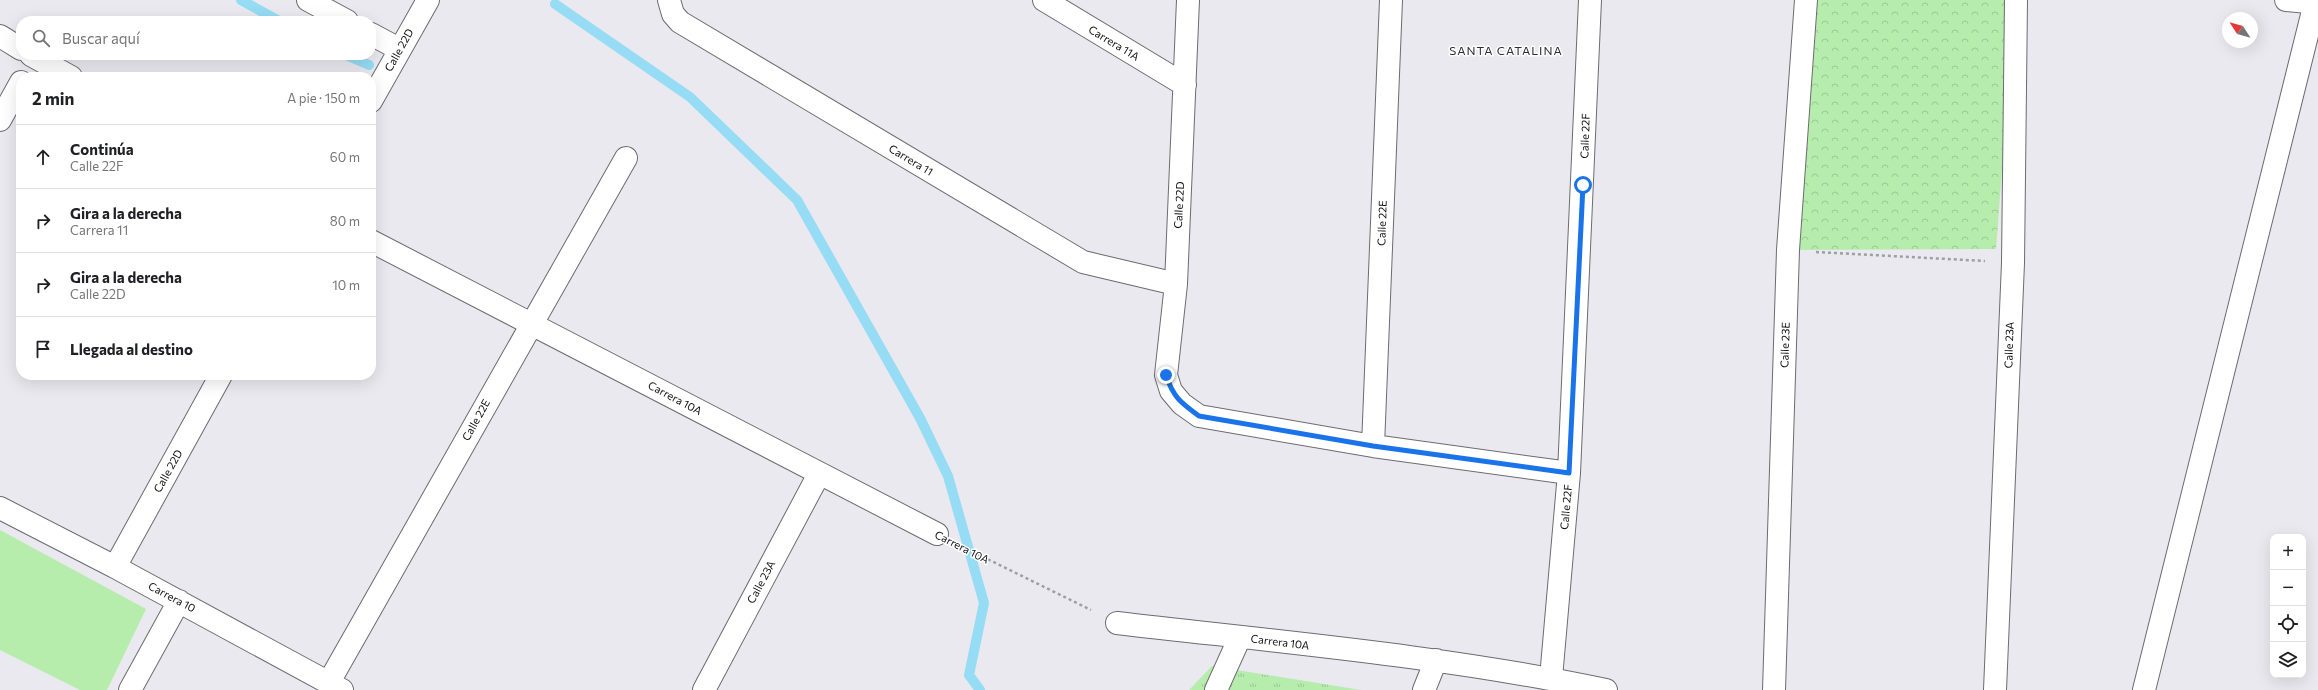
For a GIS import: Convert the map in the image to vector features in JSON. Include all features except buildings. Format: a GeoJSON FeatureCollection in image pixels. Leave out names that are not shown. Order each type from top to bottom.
{"type":"FeatureCollection","features":[{"type":"Feature","properties":{"kind":"street"},"geometry":{"type":"LineString","coordinates":[[308,0],[338,16]]}},
{"type":"Feature","properties":{"kind":"street","name":"Calle 22D"},"geometry":{"type":"LineString","coordinates":[[376,92],[428,0]]}},
{"type":"Feature","properties":{"kind":"street","name":"Carrera 11"},"geometry":{"type":"LineString","coordinates":[[669,0],[672,14],[680,22],[1083,262],[1176,284]]}},
{"type":"Feature","properties":{"kind":"street","name":"Carrera 11A"},"geometry":{"type":"LineString","coordinates":[[1044,0],[1185,85]]}},
{"type":"Feature","properties":{"kind":"street","name":"Calle 22D"},"geometry":{"type":"LineString","coordinates":[[1188,0],[1176,284],[1166,375],[1171,390],[1182,404],[1199,416],[1373,446]]}},
{"type":"Feature","properties":{"kind":"street","name":"Calle 22E"},"geometry":{"type":"LineString","coordinates":[[1373,446],[1391,0]]}},
{"type":"Feature","properties":{"kind":"street","name":"Calle 22F"},"geometry":{"type":"LineString","coordinates":[[1551,678],[1569,473],[1590,0]]}},
{"type":"Feature","properties":{"kind":"street","name":"Calle 23E"},"geometry":{"type":"LineString","coordinates":[[1774,690],[1788,250],[1806,0]]}},
{"type":"Feature","properties":{"kind":"street","name":"Calle 23A"},"geometry":{"type":"LineString","coordinates":[[1995,690],[2012,263],[2016,0]]}},
{"type":"Feature","properties":{"kind":"street"},"geometry":{"type":"LineString","coordinates":[[2144,690],[2317,3],[2286,0]]}},
{"type":"Feature","properties":{"kind":"street"},"geometry":{"type":"LineString","coordinates":[[0,36],[16,46]]}},
{"type":"Feature","properties":{"kind":"street"},"geometry":{"type":"LineString","coordinates":[[376,37],[399,49]]}},
{"type":"Feature","properties":{"kind":"street"},"geometry":{"type":"LineString","coordinates":[[25,72],[28,60]]}},
{"type":"Feature","properties":{"kind":"street"},"geometry":{"type":"LineString","coordinates":[[40,60],[62,72]]}},
{"type":"Feature","properties":{"kind":"street"},"geometry":{"type":"LineString","coordinates":[[0,120],[16,91]]}},
{"type":"Feature","properties":{"kind":"street","name":"Calle 22E"},"geometry":{"type":"LineString","coordinates":[[335,686],[531,323],[626,158]]}},
{"type":"Feature","properties":{"kind":"street","name":"Carrera 10A"},"geometry":{"type":"LineString","coordinates":[[376,244],[937,534]]}},
{"type":"Feature","properties":{"kind":"street","name":"Calle 22D"},"geometry":{"type":"LineString","coordinates":[[116,567],[218,380]]}},
{"type":"Feature","properties":{"kind":"street"},"geometry":{"type":"LineString","coordinates":[[1373,446],[1569,473]]}},
{"type":"Feature","properties":{"kind":"street","name":"Calle 23A"},"geometry":{"type":"LineString","coordinates":[[704,690],[819,474]]}},
{"type":"Feature","properties":{"kind":"street","name":"Carrera 10"},"geometry":{"type":"LineString","coordinates":[[0,508],[116,567],[335,686]]}},
{"type":"Feature","properties":{"kind":"street"},"geometry":{"type":"LineString","coordinates":[[130,690],[179,601]]}},
{"type":"Feature","properties":{"kind":"street","name":"Carrera 10A"},"geometry":{"type":"LineString","coordinates":[[1117,623],[1436,660],[1551,678],[1606,690]]}},
{"type":"Feature","properties":{"kind":"street"},"geometry":{"type":"LineString","coordinates":[[1216,690],[1240,637]]}},
{"type":"Feature","properties":{"kind":"street"},"geometry":{"type":"LineString","coordinates":[[1424,690],[1436,660]]}},
{"type":"Feature","properties":{"kind":"path"},"geometry":{"type":"LineString","coordinates":[[1788,250],[2012,263]]}},
{"type":"Feature","properties":{"kind":"path","name":"Carrera 10A"},"geometry":{"type":"LineString","coordinates":[[937,534],[1117,623]]}},
{"type":"Feature","properties":{"kind":"green space"},"geometry":{"type":"Polygon","coordinates":[[[1806,0],[2015,0],[1996,249],[1788,250],[1806,0]]]}},
{"type":"Feature","properties":{"kind":"green space"},"geometry":{"type":"Polygon","coordinates":[[[0,530],[146,609],[107,690],[80,690],[0,650],[0,530]]]}},
{"type":"Feature","properties":{"kind":"green space"},"geometry":{"type":"Polygon","coordinates":[[[1212,666],[1361,690],[1189,690],[1212,666]]]}},
{"type":"Feature","properties":{"kind":"waterway"},"geometry":{"type":"LineString","coordinates":[[241,0],[270,16]]}},
{"type":"Feature","properties":{"kind":"waterway"},"geometry":{"type":"LineString","coordinates":[[555,4],[690,97],[797,200],[920,418],[948,476],[984,603],[969,675],[980,690]]}},
{"type":"Feature","properties":{"kind":"waterway"},"geometry":{"type":"LineString","coordinates":[[358,60],[369,65]]}},
{"type":"Feature","properties":{"kind":"district","name":"SANTA CATALINA"},"geometry":{"type":"Point","coordinates":[1506,51]}},
{"type":"Feature","properties":{"kind":"route"},"geometry":{"type":"LineString","coordinates":[[1166,375],[1171,390],[1182,404],[1199,416],[1373,446],[1569,473],[1583,185]]}}]}
